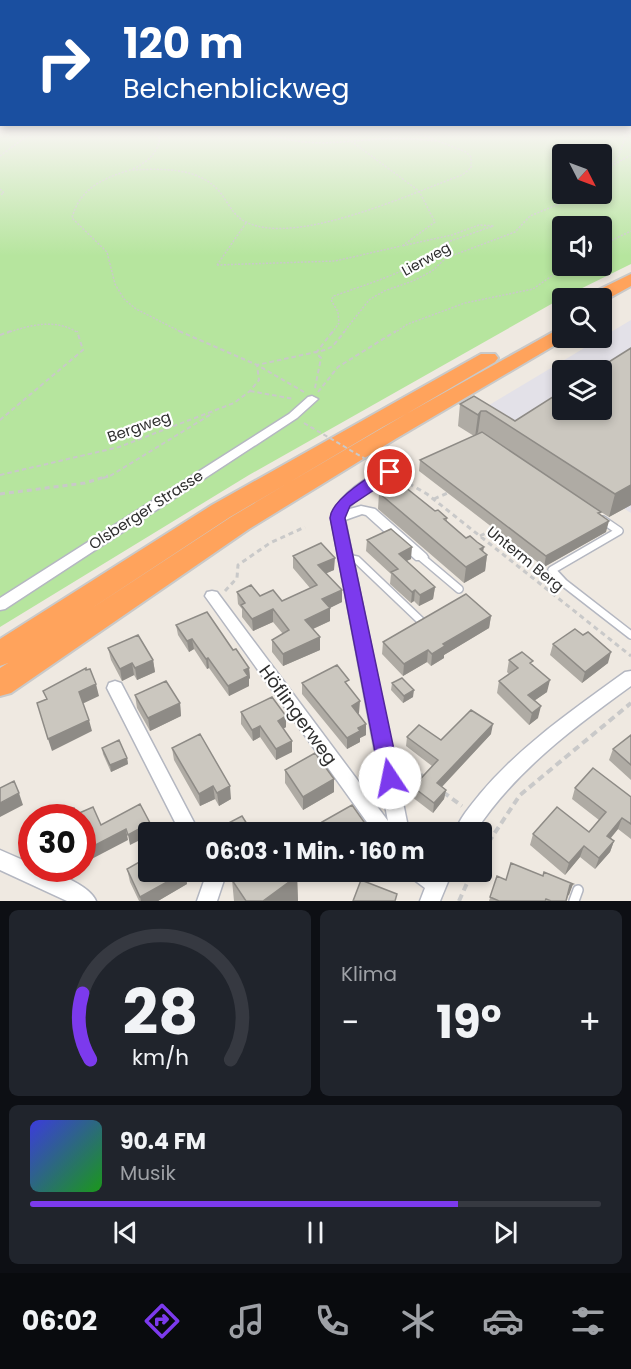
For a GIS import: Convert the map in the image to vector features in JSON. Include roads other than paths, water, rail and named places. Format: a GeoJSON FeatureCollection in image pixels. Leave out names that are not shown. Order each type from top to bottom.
{"type":"FeatureCollection","features":[{"type":"Feature","properties":{"kind":"highway"},"geometry":{"type":"LineString","coordinates":[[612,289],[631,279]]}},
{"type":"Feature","properties":{"kind":"highway"},"geometry":{"type":"LineString","coordinates":[[612,305],[631,295]]}},
{"type":"Feature","properties":{"kind":"highway"},"geometry":{"type":"LineString","coordinates":[[0,654],[145,558],[257,489],[552,323]]}},
{"type":"Feature","properties":{"kind":"highway"},"geometry":{"type":"LineString","coordinates":[[0,684],[166,570],[257,512],[552,339]]}},
{"type":"Feature","properties":{"kind":"street","name":"Olsberger Strasse"},"geometry":{"type":"LineString","coordinates":[[0,605],[298,419],[312,399]]}},
{"type":"Feature","properties":{"kind":"street"},"geometry":{"type":"LineString","coordinates":[[388,472],[344,502],[338,512],[338,518],[348,558],[398,822]]}},
{"type":"Feature","properties":{"kind":"street"},"geometry":{"type":"LineString","coordinates":[[338,518],[361,510],[370,512],[421,557]]}},
{"type":"Feature","properties":{"kind":"street","name":"Höflingerweg"},"geometry":{"type":"LineString","coordinates":[[212,596],[378,822]]}},
{"type":"Feature","properties":{"kind":"street"},"geometry":{"type":"LineString","coordinates":[[470,822],[491,793],[522,763],[582,713],[631,677]]}},
{"type":"Feature","properties":{"kind":"street"},"geometry":{"type":"LineString","coordinates":[[115,688],[185,822]]}},
{"type":"Feature","properties":{"kind":"street"},"geometry":{"type":"LineString","coordinates":[[0,860],[66,889],[87,901]]}},
{"type":"Feature","properties":{"kind":"street"},"geometry":{"type":"LineString","coordinates":[[207,901],[213,882]]}},
{"type":"Feature","properties":{"kind":"lane"},"geometry":{"type":"LineString","coordinates":[[591,512],[619,531],[552,570],[564,583],[631,635]]}},
{"type":"Feature","properties":{"kind":"lane"},"geometry":{"type":"LineString","coordinates":[[421,557],[459,589]]}},
{"type":"Feature","properties":{"kind":"lane"},"geometry":{"type":"LineString","coordinates":[[348,558],[357,560],[422,622]]}},
{"type":"Feature","properties":{"kind":"lane"},"geometry":{"type":"LineString","coordinates":[[574,901],[578,890]]}}]}
